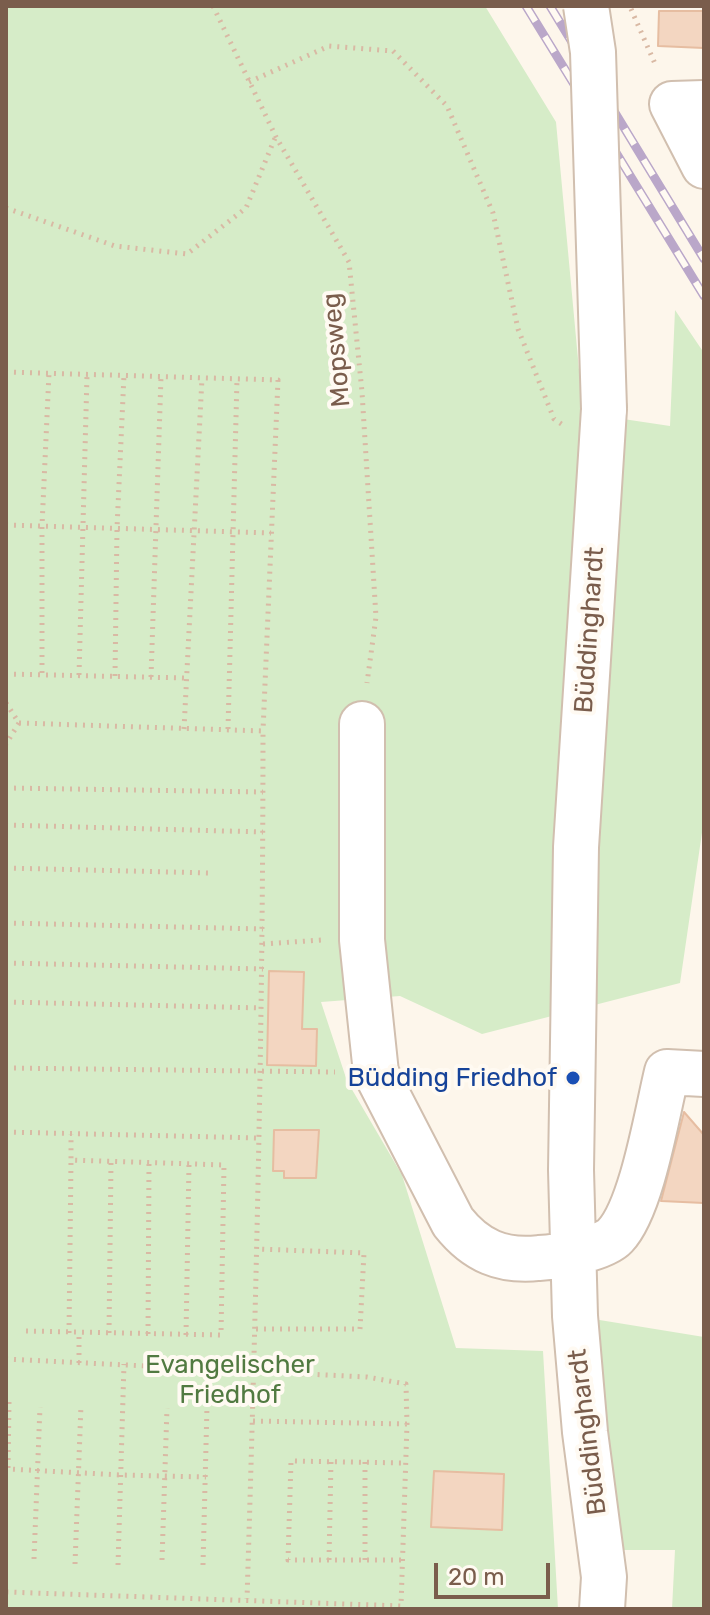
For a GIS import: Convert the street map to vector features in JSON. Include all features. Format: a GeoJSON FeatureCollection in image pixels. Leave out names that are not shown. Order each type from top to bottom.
{"type":"FeatureCollection","features":[{"type":"Feature","properties":{"kind":"street","name":"Büddinghardt"},"geometry":{"type":"LineString","coordinates":[[586,6],[593,52],[603,429],[576,847],[571,1255],[585,1432],[604,1577],[602,1609]]}},
{"type":"Feature","properties":{"kind":"street"},"geometry":{"type":"LineString","coordinates":[[688,104],[704,166]]}},
{"type":"Feature","properties":{"kind":"street"},"geometry":{"type":"LineString","coordinates":[[362,724],[362,940],[376,1073],[446,1209],[463,1235],[496,1256],[535,1259],[571,1255],[614,1239],[633,1208],[667,1072],[704,1074]]}},
{"type":"Feature","properties":{"kind":"path","name":"Mopsweg"},"geometry":{"type":"LineString","coordinates":[[213,6],[276,137],[349,262],[362,392],[376,617],[362,724]]}},
{"type":"Feature","properties":{"kind":"path"},"geometry":{"type":"LineString","coordinates":[[630,6],[688,104]]}},
{"type":"Feature","properties":{"kind":"path"},"geometry":{"type":"LineString","coordinates":[[249,82],[329,46],[393,51],[447,106],[493,213],[518,329],[554,419],[603,429]]}},
{"type":"Feature","properties":{"kind":"path"},"geometry":{"type":"LineString","coordinates":[[6,208],[115,246],[187,254],[246,208],[276,137]]}},
{"type":"Feature","properties":{"kind":"path"},"geometry":{"type":"LineString","coordinates":[[6,372],[278,380],[263,731],[262,1072],[247,1599]]}},
{"type":"Feature","properties":{"kind":"path"},"geometry":{"type":"LineString","coordinates":[[42,673],[42,526],[49,373]]}},
{"type":"Feature","properties":{"kind":"path"},"geometry":{"type":"LineString","coordinates":[[79,675],[87,375]]}},
{"type":"Feature","properties":{"kind":"path"},"geometry":{"type":"LineString","coordinates":[[115,676],[117,528],[124,375]]}},
{"type":"Feature","properties":{"kind":"path"},"geometry":{"type":"LineString","coordinates":[[151,677],[161,377]]}},
{"type":"Feature","properties":{"kind":"path"},"geometry":{"type":"LineString","coordinates":[[184,729],[202,378]]}},
{"type":"Feature","properties":{"kind":"path"},"geometry":{"type":"LineString","coordinates":[[228,729],[237,379]]}},
{"type":"Feature","properties":{"kind":"path"},"geometry":{"type":"LineString","coordinates":[[6,525],[271,533]]}},
{"type":"Feature","properties":{"kind":"path"},"geometry":{"type":"LineString","coordinates":[[6,674],[185,678]]}},
{"type":"Feature","properties":{"kind":"path"},"geometry":{"type":"LineString","coordinates":[[6,703],[19,723]]}},
{"type":"Feature","properties":{"kind":"path"},"geometry":{"type":"LineString","coordinates":[[19,723],[263,731]]}},
{"type":"Feature","properties":{"kind":"path"},"geometry":{"type":"LineString","coordinates":[[6,744],[19,723]]}},
{"type":"Feature","properties":{"kind":"path"},"geometry":{"type":"LineString","coordinates":[[6,788],[263,792]]}},
{"type":"Feature","properties":{"kind":"path"},"geometry":{"type":"LineString","coordinates":[[6,825],[263,832]]}},
{"type":"Feature","properties":{"kind":"path"},"geometry":{"type":"LineString","coordinates":[[6,868],[211,873]]}},
{"type":"Feature","properties":{"kind":"path"},"geometry":{"type":"LineString","coordinates":[[6,923],[263,929]]}},
{"type":"Feature","properties":{"kind":"path"},"geometry":{"type":"LineString","coordinates":[[263,944],[306,941]]}},
{"type":"Feature","properties":{"kind":"path"},"geometry":{"type":"LineString","coordinates":[[6,963],[263,969]]}},
{"type":"Feature","properties":{"kind":"path"},"geometry":{"type":"LineString","coordinates":[[6,1002],[262,1008]]}},
{"type":"Feature","properties":{"kind":"path"},"geometry":{"type":"LineString","coordinates":[[6,1068],[376,1073]]}},
{"type":"Feature","properties":{"kind":"path"},"geometry":{"type":"LineString","coordinates":[[6,1132],[259,1138]]}},
{"type":"Feature","properties":{"kind":"path"},"geometry":{"type":"LineString","coordinates":[[69,1333],[71,1134]]}},
{"type":"Feature","properties":{"kind":"path"},"geometry":{"type":"LineString","coordinates":[[26,1331],[221,1335],[224,1165],[71,1160]]}},
{"type":"Feature","properties":{"kind":"path"},"geometry":{"type":"LineString","coordinates":[[109,1333],[111,1162]]}},
{"type":"Feature","properties":{"kind":"path"},"geometry":{"type":"LineString","coordinates":[[148,1334],[149,1163]]}},
{"type":"Feature","properties":{"kind":"path"},"geometry":{"type":"LineString","coordinates":[[186,1335],[189,1164]]}},
{"type":"Feature","properties":{"kind":"path"},"geometry":{"type":"LineString","coordinates":[[256,1329],[360,1329],[364,1253],[257,1249]]}},
{"type":"Feature","properties":{"kind":"path"},"geometry":{"type":"LineString","coordinates":[[79,1333],[79,1363]]}},
{"type":"Feature","properties":{"kind":"path"},"geometry":{"type":"LineString","coordinates":[[6,1359],[367,1377],[406,1384],[407,1424],[401,1606],[6,1592]]}},
{"type":"Feature","properties":{"kind":"path"},"geometry":{"type":"LineString","coordinates":[[118,1565],[124,1364]]}},
{"type":"Feature","properties":{"kind":"path"},"geometry":{"type":"LineString","coordinates":[[9,1402],[8,1469],[206,1477]]}},
{"type":"Feature","properties":{"kind":"path"},"geometry":{"type":"LineString","coordinates":[[75,1564],[81,1405]]}},
{"type":"Feature","properties":{"kind":"path"},"geometry":{"type":"LineString","coordinates":[[203,1565],[207,1406]]}},
{"type":"Feature","properties":{"kind":"path"},"geometry":{"type":"LineString","coordinates":[[34,1559],[40,1407]]}},
{"type":"Feature","properties":{"kind":"path"},"geometry":{"type":"LineString","coordinates":[[162,1560],[167,1408]]}},
{"type":"Feature","properties":{"kind":"path"},"geometry":{"type":"LineString","coordinates":[[253,1421],[407,1424]]}},
{"type":"Feature","properties":{"kind":"path"},"geometry":{"type":"LineString","coordinates":[[401,1560],[288,1560],[291,1461],[405,1463]]}},
{"type":"Feature","properties":{"kind":"path"},"geometry":{"type":"LineString","coordinates":[[329,1560],[331,1461]]}},
{"type":"Feature","properties":{"kind":"path"},"geometry":{"type":"LineString","coordinates":[[365,1462],[365,1560]]}},
{"type":"Feature","properties":{"kind":"green space","name":"Evangelischer Friedhof"},"geometry":{"type":"Polygon","coordinates":[[[6,6],[485,6],[556,122],[583,413],[670,426],[675,310],[704,353],[704,819],[680,983],[482,1034],[400,996],[321,1002],[347,1081],[402,1175],[456,1348],[543,1351],[558,1609],[6,1608],[6,6]]]}},
{"type":"Feature","properties":{"kind":"green space"},"geometry":{"type":"Polygon","coordinates":[[[575,1316],[704,1337],[704,1609],[672,1609],[675,1550],[602,1550],[575,1316]]]}},
{"type":"Feature","properties":{"kind":"building"},"geometry":{"type":"Polygon","coordinates":[[[659,11],[704,11],[704,48],[658,46],[659,11]]]}},
{"type":"Feature","properties":{"kind":"building"},"geometry":{"type":"Polygon","coordinates":[[[269,971],[304,972],[302,1029],[317,1029],[316,1066],[267,1065],[269,971]]]}},
{"type":"Feature","properties":{"kind":"building"},"geometry":{"type":"Polygon","coordinates":[[[684,1112],[704,1135],[704,1203],[661,1201],[684,1112]]]}},
{"type":"Feature","properties":{"kind":"building"},"geometry":{"type":"Polygon","coordinates":[[[274,1130],[319,1130],[316,1178],[284,1178],[284,1171],[273,1171],[274,1130]]]}},
{"type":"Feature","properties":{"kind":"building"},"geometry":{"type":"Polygon","coordinates":[[[434,1471],[504,1474],[502,1530],[431,1527],[434,1471]]]}},
{"type":"Feature","properties":{"kind":"railway"},"geometry":{"type":"LineString","coordinates":[[526,6],[704,296]]}},
{"type":"Feature","properties":{"kind":"railway"},"geometry":{"type":"LineString","coordinates":[[550,6],[704,259]]}},
{"type":"Feature","properties":{"kind":"place","name":"Büdding Friedhof"},"geometry":{"type":"Point","coordinates":[573,1078]}}]}
